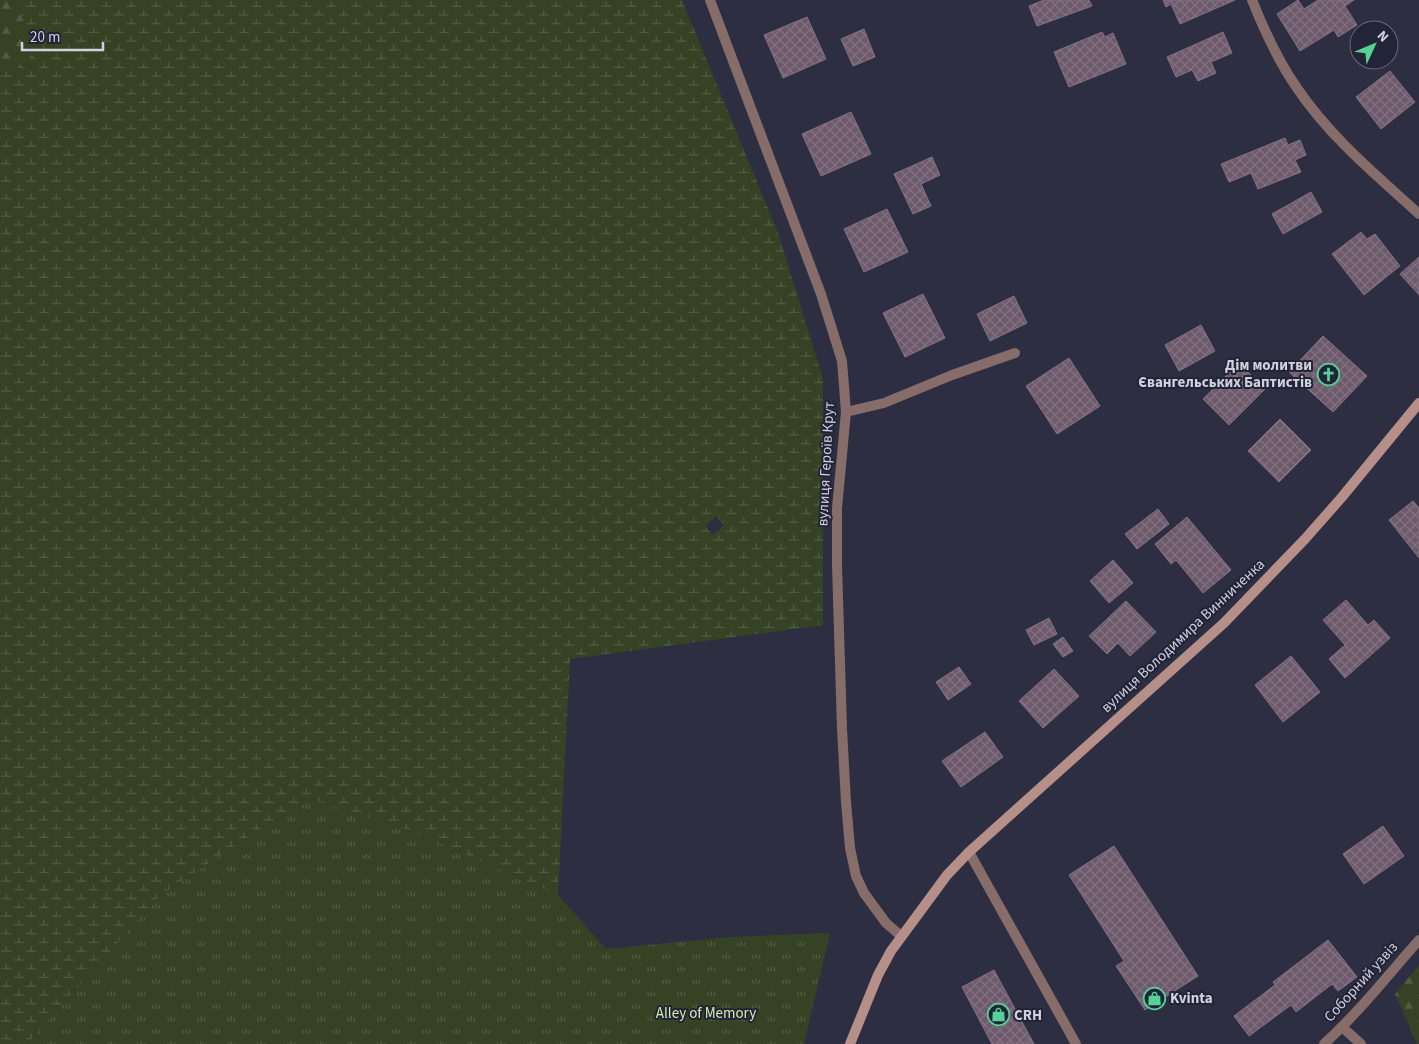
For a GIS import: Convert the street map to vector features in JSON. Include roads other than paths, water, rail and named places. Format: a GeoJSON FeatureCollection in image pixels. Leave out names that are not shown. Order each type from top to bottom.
{"type":"FeatureCollection","features":[{"type":"Feature","properties":{"kind":"main road","name":"вулиця Володимира Винниченка"},"geometry":{"type":"LineString","coordinates":[[850,1044],[878,975],[890,951],[947,875],[969,852],[1224,623],[1305,539],[1419,403]]}},
{"type":"Feature","properties":{"kind":"street","name":"вулиця Героїв Крут"},"geometry":{"type":"LineString","coordinates":[[710,0],[827,312],[842,361],[846,412],[837,508],[837,555],[842,729],[850,848],[856,876],[864,893],[886,923],[901,936]]}},
{"type":"Feature","properties":{"kind":"street"},"geometry":{"type":"LineString","coordinates":[[1252,0],[1282,65],[1312,109],[1348,149],[1419,214]]}},
{"type":"Feature","properties":{"kind":"street"},"geometry":{"type":"LineString","coordinates":[[846,412],[884,404],[952,375],[1015,353]]}},
{"type":"Feature","properties":{"kind":"street"},"geometry":{"type":"LineString","coordinates":[[969,852],[1076,1044]]}},
{"type":"Feature","properties":{"kind":"street","name":"Соборний узвіз"},"geometry":{"type":"LineString","coordinates":[[1324,1044],[1342,1027],[1419,940]]}},
{"type":"Feature","properties":{"kind":"street"},"geometry":{"type":"LineString","coordinates":[[1342,1027],[1361,1044]]}},
{"type":"Feature","properties":{"kind":"place","name":"Дім молитви Євангельських Баптистів"},"geometry":{"type":"Point","coordinates":[1328,374]}},
{"type":"Feature","properties":{"kind":"place","name":"Kvinta"},"geometry":{"type":"Point","coordinates":[1154,998]}},
{"type":"Feature","properties":{"kind":"place","name":"CRH"},"geometry":{"type":"Point","coordinates":[998,1015]}},
{"type":"Feature","properties":{"kind":"park label","name":"Alley of Memory"},"geometry":{"type":"Point","coordinates":[706,1013]}}]}
